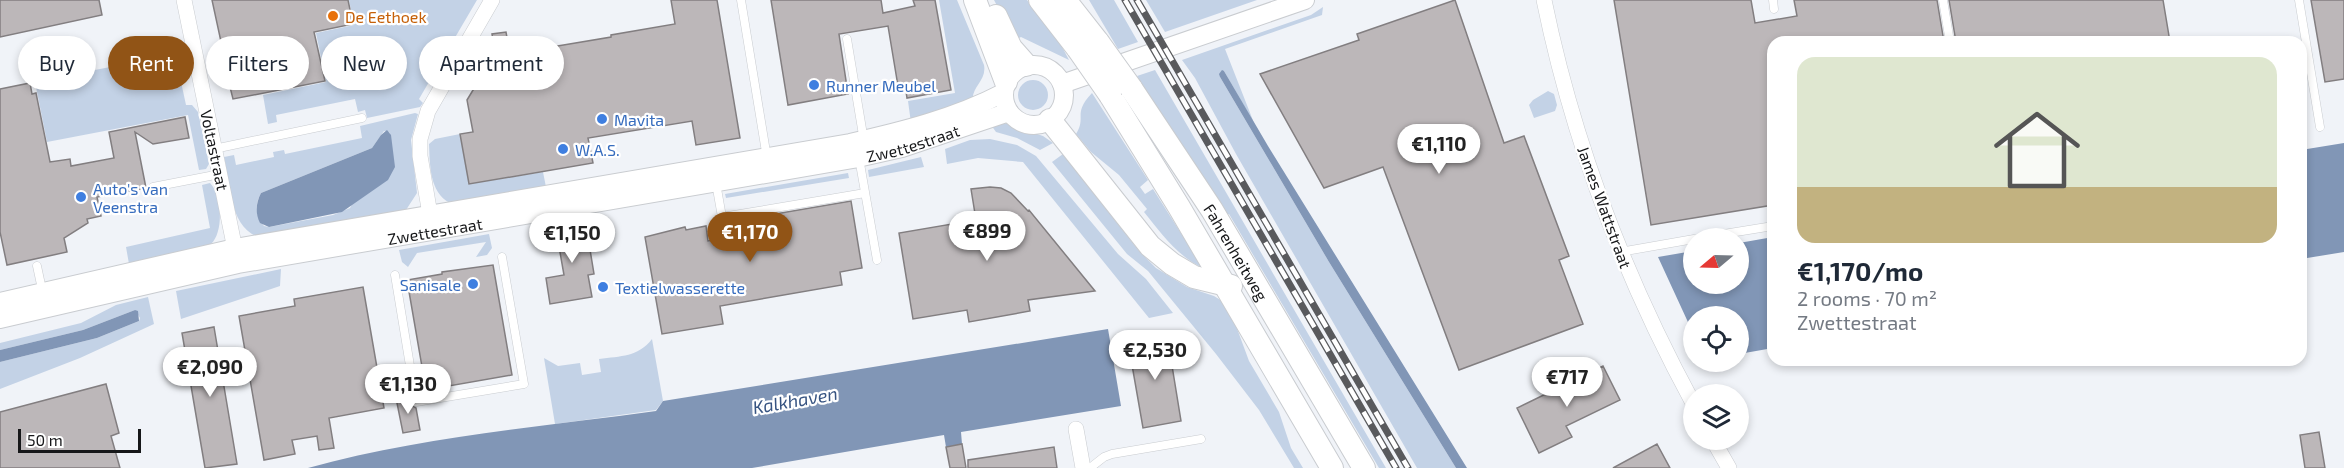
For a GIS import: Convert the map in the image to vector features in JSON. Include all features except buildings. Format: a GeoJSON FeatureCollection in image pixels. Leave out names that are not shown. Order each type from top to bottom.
{"type":"FeatureCollection","features":[{"type":"Feature","properties":{"kind":"main road"},"geometry":{"type":"LineString","coordinates":[[1040,0],[1088,45]]}},
{"type":"Feature","properties":{"kind":"main road"},"geometry":{"type":"LineString","coordinates":[[1065,0],[1088,45]]}},
{"type":"Feature","properties":{"kind":"main road"},"geometry":{"type":"LineString","coordinates":[[977,3],[1026,65]]}},
{"type":"Feature","properties":{"kind":"main road"},"geometry":{"type":"LineString","coordinates":[[977,3],[1004,87]]}},
{"type":"Feature","properties":{"kind":"main road","name":"Fahrenheitweg"},"geometry":{"type":"LineString","coordinates":[[1088,45],[1121,92],[1212,210],[1364,468]]}},
{"type":"Feature","properties":{"kind":"main road","name":"Fahrenheitweg"},"geometry":{"type":"LineString","coordinates":[[1121,92],[1224,285],[1332,468]]}},
{"type":"Feature","properties":{"kind":"main road"},"geometry":{"type":"LineString","coordinates":[[1050,120],[1150,246],[1172,264],[1194,277],[1242,290],[1267,329],[1290,343]]}},
{"type":"Feature","properties":{"kind":"street","name":"Voltastraat"},"geometry":{"type":"LineString","coordinates":[[184,0],[236,256]]}},
{"type":"Feature","properties":{"kind":"street"},"geometry":{"type":"LineString","coordinates":[[431,223],[420,156],[420,139],[428,111],[492,0]]}},
{"type":"Feature","properties":{"kind":"street"},"geometry":{"type":"LineString","coordinates":[[1062,84],[1305,0]]}},
{"type":"Feature","properties":{"kind":"street","name":"James Wattstraat"},"geometry":{"type":"LineString","coordinates":[[1544,0],[1562,75],[1591,175],[1620,252],[1683,384]]}},
{"type":"Feature","properties":{"kind":"street"},"geometry":{"type":"LineString","coordinates":[[1026,65],[1044,66],[1052,70],[1062,84],[1064,100],[1057,115],[1042,124],[1024,124],[1009,112],[1004,103],[1004,87],[1018,69],[1026,65]]}},
{"type":"Feature","properties":{"kind":"street","name":"Zwettestraat"},"geometry":{"type":"LineString","coordinates":[[861,149],[898,132],[980,105],[1004,87]]}},
{"type":"Feature","properties":{"kind":"street","name":"Zwettestraat"},"geometry":{"type":"LineString","coordinates":[[0,319],[45,300],[236,256],[861,149],[908,146],[1009,112]]}},
{"type":"Feature","properties":{"kind":"street","name":"Zwettestraat"},"geometry":{"type":"LineString","coordinates":[[0,302],[45,300]]}},
{"type":"Feature","properties":{"kind":"street"},"geometry":{"type":"LineString","coordinates":[[1076,429],[1083,468]]}},
{"type":"Feature","properties":{"kind":"street"},"geometry":{"type":"LineString","coordinates":[[1719,450],[1729,468]]}},
{"type":"Feature","properties":{"kind":"lane"},"geometry":{"type":"LineString","coordinates":[[741,0],[768,165]]}},
{"type":"Feature","properties":{"kind":"lane"},"geometry":{"type":"LineString","coordinates":[[1943,0],[1949,36]]}},
{"type":"Feature","properties":{"kind":"lane"},"geometry":{"type":"LineString","coordinates":[[2299,0],[2305,36]]}},
{"type":"Feature","properties":{"kind":"lane"},"geometry":{"type":"LineString","coordinates":[[847,39],[865,192],[876,260]]}},
{"type":"Feature","properties":{"kind":"lane"},"geometry":{"type":"LineString","coordinates":[[2307,48],[2320,127]]}},
{"type":"Feature","properties":{"kind":"lane"},"geometry":{"type":"LineString","coordinates":[[214,149],[362,118]]}},
{"type":"Feature","properties":{"kind":"lane"},"geometry":{"type":"LineString","coordinates":[[153,186],[220,174]]}},
{"type":"Feature","properties":{"kind":"lane"},"geometry":{"type":"LineString","coordinates":[[714,175],[722,217],[865,192]]}},
{"type":"Feature","properties":{"kind":"lane"},"geometry":{"type":"LineString","coordinates":[[1749,230],[1767,227]]}},
{"type":"Feature","properties":{"kind":"lane"},"geometry":{"type":"LineString","coordinates":[[1620,252],[1683,241]]}},
{"type":"Feature","properties":{"kind":"lane"},"geometry":{"type":"LineString","coordinates":[[395,275],[416,402],[524,384],[502,257]]}},
{"type":"Feature","properties":{"kind":"lane"},"geometry":{"type":"LineString","coordinates":[[37,266],[45,300]]}},
{"type":"Feature","properties":{"kind":"lane"},"geometry":{"type":"LineString","coordinates":[[1090,468],[1112,454],[1202,439]]}},
{"type":"Feature","properties":{"kind":"shaded area"},"geometry":{"type":"Polygon","coordinates":[[[349,0],[477,0],[456,36],[419,36],[419,90],[424,90],[419,99],[423,103],[420,107],[367,118],[365,110],[358,112],[355,99],[276,115],[277,122],[268,124],[263,95],[287,90],[309,90],[309,86],[321,83],[321,90],[407,90],[407,36],[321,36],[321,58],[316,33],[354,25],[349,0]]]}},
{"type":"Feature","properties":{"kind":"shaded area"},"geometry":{"type":"Polygon","coordinates":[[[939,0],[957,0],[984,65],[984,71],[974,91],[973,101],[911,123],[908,101],[955,93],[939,0]]]}},
{"type":"Feature","properties":{"kind":"shaded area"},"geometry":{"type":"Polygon","coordinates":[[[994,0],[1027,0],[1059,41],[1069,60],[1021,37],[1015,40],[994,0]]]}},
{"type":"Feature","properties":{"kind":"shaded area"},"geometry":{"type":"Polygon","coordinates":[[[1089,0],[1114,0],[1138,42],[1118,49],[1089,0]]]}},
{"type":"Feature","properties":{"kind":"shaded area"},"geometry":{"type":"Polygon","coordinates":[[[1146,0],[1257,0],[1165,32],[1146,0]]]}},
{"type":"Feature","properties":{"kind":"shaded area"},"geometry":{"type":"Polygon","coordinates":[[[1323,7],[1322,15],[1225,49],[1254,123],[1224,71],[1220,77],[1329,262],[1456,468],[1417,468],[1236,154],[1195,78],[1182,60],[1311,15],[1323,7]]]}},
{"type":"Feature","properties":{"kind":"shaded area"},"geometry":{"type":"Polygon","coordinates":[[[108,67],[108,90],[183,90],[186,105],[192,105],[198,112],[209,164],[206,169],[199,170],[188,115],[47,142],[37,90],[96,90],[96,70],[108,67]]]}},
{"type":"Feature","properties":{"kind":"shaded area"},"geometry":{"type":"Polygon","coordinates":[[[1155,70],[1386,468],[1379,468],[1229,214],[1226,215],[1137,76],[1155,70]]]}},
{"type":"Feature","properties":{"kind":"shaded area"},"geometry":{"type":"Polygon","coordinates":[[[1033,80],[1044,84],[1048,95],[1044,106],[1033,110],[1022,106],[1018,95],[1022,84],[1033,80]]]}},
{"type":"Feature","properties":{"kind":"shaded area"},"geometry":{"type":"Polygon","coordinates":[[[1548,91],[1554,94],[1557,105],[1555,111],[1534,118],[1529,105],[1548,91]]]}},
{"type":"Feature","properties":{"kind":"shaded area"},"geometry":{"type":"Polygon","coordinates":[[[1092,93],[1148,180],[1140,187],[1145,194],[1153,189],[1203,268],[1170,244],[1144,212],[1147,209],[1119,175],[1091,152],[1076,134],[1081,111],[1092,93]]]}},
{"type":"Feature","properties":{"kind":"shaded area"},"geometry":{"type":"Polygon","coordinates":[[[418,114],[411,140],[417,193],[406,210],[258,237],[241,224],[232,203],[224,157],[234,155],[236,165],[274,157],[273,152],[284,150],[285,154],[362,138],[360,126],[418,114]],[[384,131],[372,148],[261,193],[257,202],[257,210],[264,226],[333,215],[350,208],[390,133],[384,131]]]}},
{"type":"Feature","properties":{"kind":"shaded area"},"geometry":{"type":"Polygon","coordinates":[[[1001,122],[1043,136],[1053,143],[1040,150],[1017,138],[996,132],[991,125],[1001,122]]]}},
{"type":"Feature","properties":{"kind":"shaded area"},"geometry":{"type":"Polygon","coordinates":[[[460,134],[469,184],[543,172],[546,187],[450,203],[443,198],[434,185],[429,144],[435,139],[460,134]]]}},
{"type":"Feature","properties":{"kind":"shaded area"},"geometry":{"type":"Polygon","coordinates":[[[990,139],[1017,145],[1036,156],[1118,254],[1146,279],[1173,313],[1149,318],[1023,162],[978,158],[947,164],[945,149],[970,140],[990,139]]]}},
{"type":"Feature","properties":{"kind":"shaded area"},"geometry":{"type":"Polygon","coordinates":[[[1063,154],[1139,251],[1156,268],[1187,287],[1222,301],[1232,315],[1249,361],[1279,412],[1291,448],[1303,468],[1294,468],[1259,410],[1216,354],[1148,271],[1127,254],[1052,162],[1063,154]]]}},
{"type":"Feature","properties":{"kind":"shaded area"},"geometry":{"type":"Polygon","coordinates":[[[921,157],[924,167],[869,177],[868,170],[921,157]]]}},
{"type":"Feature","properties":{"kind":"shaded area"},"geometry":{"type":"Polygon","coordinates":[[[848,173],[849,178],[726,198],[725,194],[848,173]]]}},
{"type":"Feature","properties":{"kind":"shaded area"},"geometry":{"type":"Polygon","coordinates":[[[210,183],[217,196],[220,214],[218,231],[211,244],[129,264],[126,247],[210,228],[202,185],[210,183]]]}},
{"type":"Feature","properties":{"kind":"shaded area"},"geometry":{"type":"Polygon","coordinates":[[[489,234],[492,248],[487,255],[476,257],[486,242],[417,253],[408,267],[402,262],[399,250],[489,234]]]}},
{"type":"Feature","properties":{"kind":"shaded area"},"geometry":{"type":"Polygon","coordinates":[[[281,269],[280,286],[181,319],[176,291],[281,269]]]}},
{"type":"Feature","properties":{"kind":"shaded area"},"geometry":{"type":"Polygon","coordinates":[[[148,297],[154,324],[80,358],[0,389],[0,362],[97,338],[139,321],[140,318],[135,310],[83,330],[0,350],[0,343],[81,323],[116,305],[148,297]]]}},
{"type":"Feature","properties":{"kind":"shaded area"},"geometry":{"type":"Polygon","coordinates":[[[652,339],[663,401],[656,410],[555,424],[544,358],[558,366],[580,363],[582,375],[601,372],[599,359],[635,352],[652,339]]]}},
{"type":"Feature","properties":{"kind":"water"},"geometry":{"type":"Polygon","coordinates":[[[1222,70],[1467,468],[1456,468],[1329,262],[1220,77],[1222,70]]]}},
{"type":"Feature","properties":{"kind":"water"},"geometry":{"type":"Polygon","coordinates":[[[387,130],[391,135],[395,167],[388,180],[342,212],[269,227],[260,223],[257,208],[261,193],[372,148],[387,130]]]}},
{"type":"Feature","properties":{"kind":"water"},"geometry":{"type":"Polygon","coordinates":[[[2344,143],[2344,252],[2307,258],[2307,149],[2344,143]]]}},
{"type":"Feature","properties":{"kind":"water"},"geometry":{"type":"Polygon","coordinates":[[[1767,238],[1767,349],[1749,352],[1749,306],[1683,306],[1683,311],[1658,257],[1683,253],[1683,294],[1749,294],[1749,241],[1767,238]]]}},
{"type":"Feature","properties":{"kind":"water"},"geometry":{"type":"Polygon","coordinates":[[[135,310],[138,311],[139,321],[97,338],[0,362],[0,350],[83,330],[135,310]]]}},
{"type":"Feature","properties":{"kind":"water","name":"Kalkhaven"},"geometry":{"type":"Polygon","coordinates":[[[1108,329],[1121,406],[961,432],[962,444],[946,447],[944,435],[752,468],[308,468],[394,448],[656,411],[663,401],[1108,329]]]}},
{"type":"Feature","properties":{"kind":"railway"},"geometry":{"type":"LineString","coordinates":[[1125,0],[1396,468]]}},
{"type":"Feature","properties":{"kind":"railway"},"geometry":{"type":"LineString","coordinates":[[1137,0],[1408,468]]}},
{"type":"Feature","properties":{"kind":"place","name":"De Eethoek"},"geometry":{"type":"Point","coordinates":[333,16]}},
{"type":"Feature","properties":{"kind":"place","name":"Runner Meubel"},"geometry":{"type":"Point","coordinates":[814,85]}},
{"type":"Feature","properties":{"kind":"place","name":"Mavita"},"geometry":{"type":"Point","coordinates":[602,119]}},
{"type":"Feature","properties":{"kind":"place","name":"W.A.S."},"geometry":{"type":"Point","coordinates":[563,149]}},
{"type":"Feature","properties":{"kind":"place","name":"Auto's van Veenstra"},"geometry":{"type":"Point","coordinates":[81,197]}},
{"type":"Feature","properties":{"kind":"place","name":"Sanisale"},"geometry":{"type":"Point","coordinates":[473,284]}},
{"type":"Feature","properties":{"kind":"place","name":"Textielwasserette"},"geometry":{"type":"Point","coordinates":[603,287]}}]}
